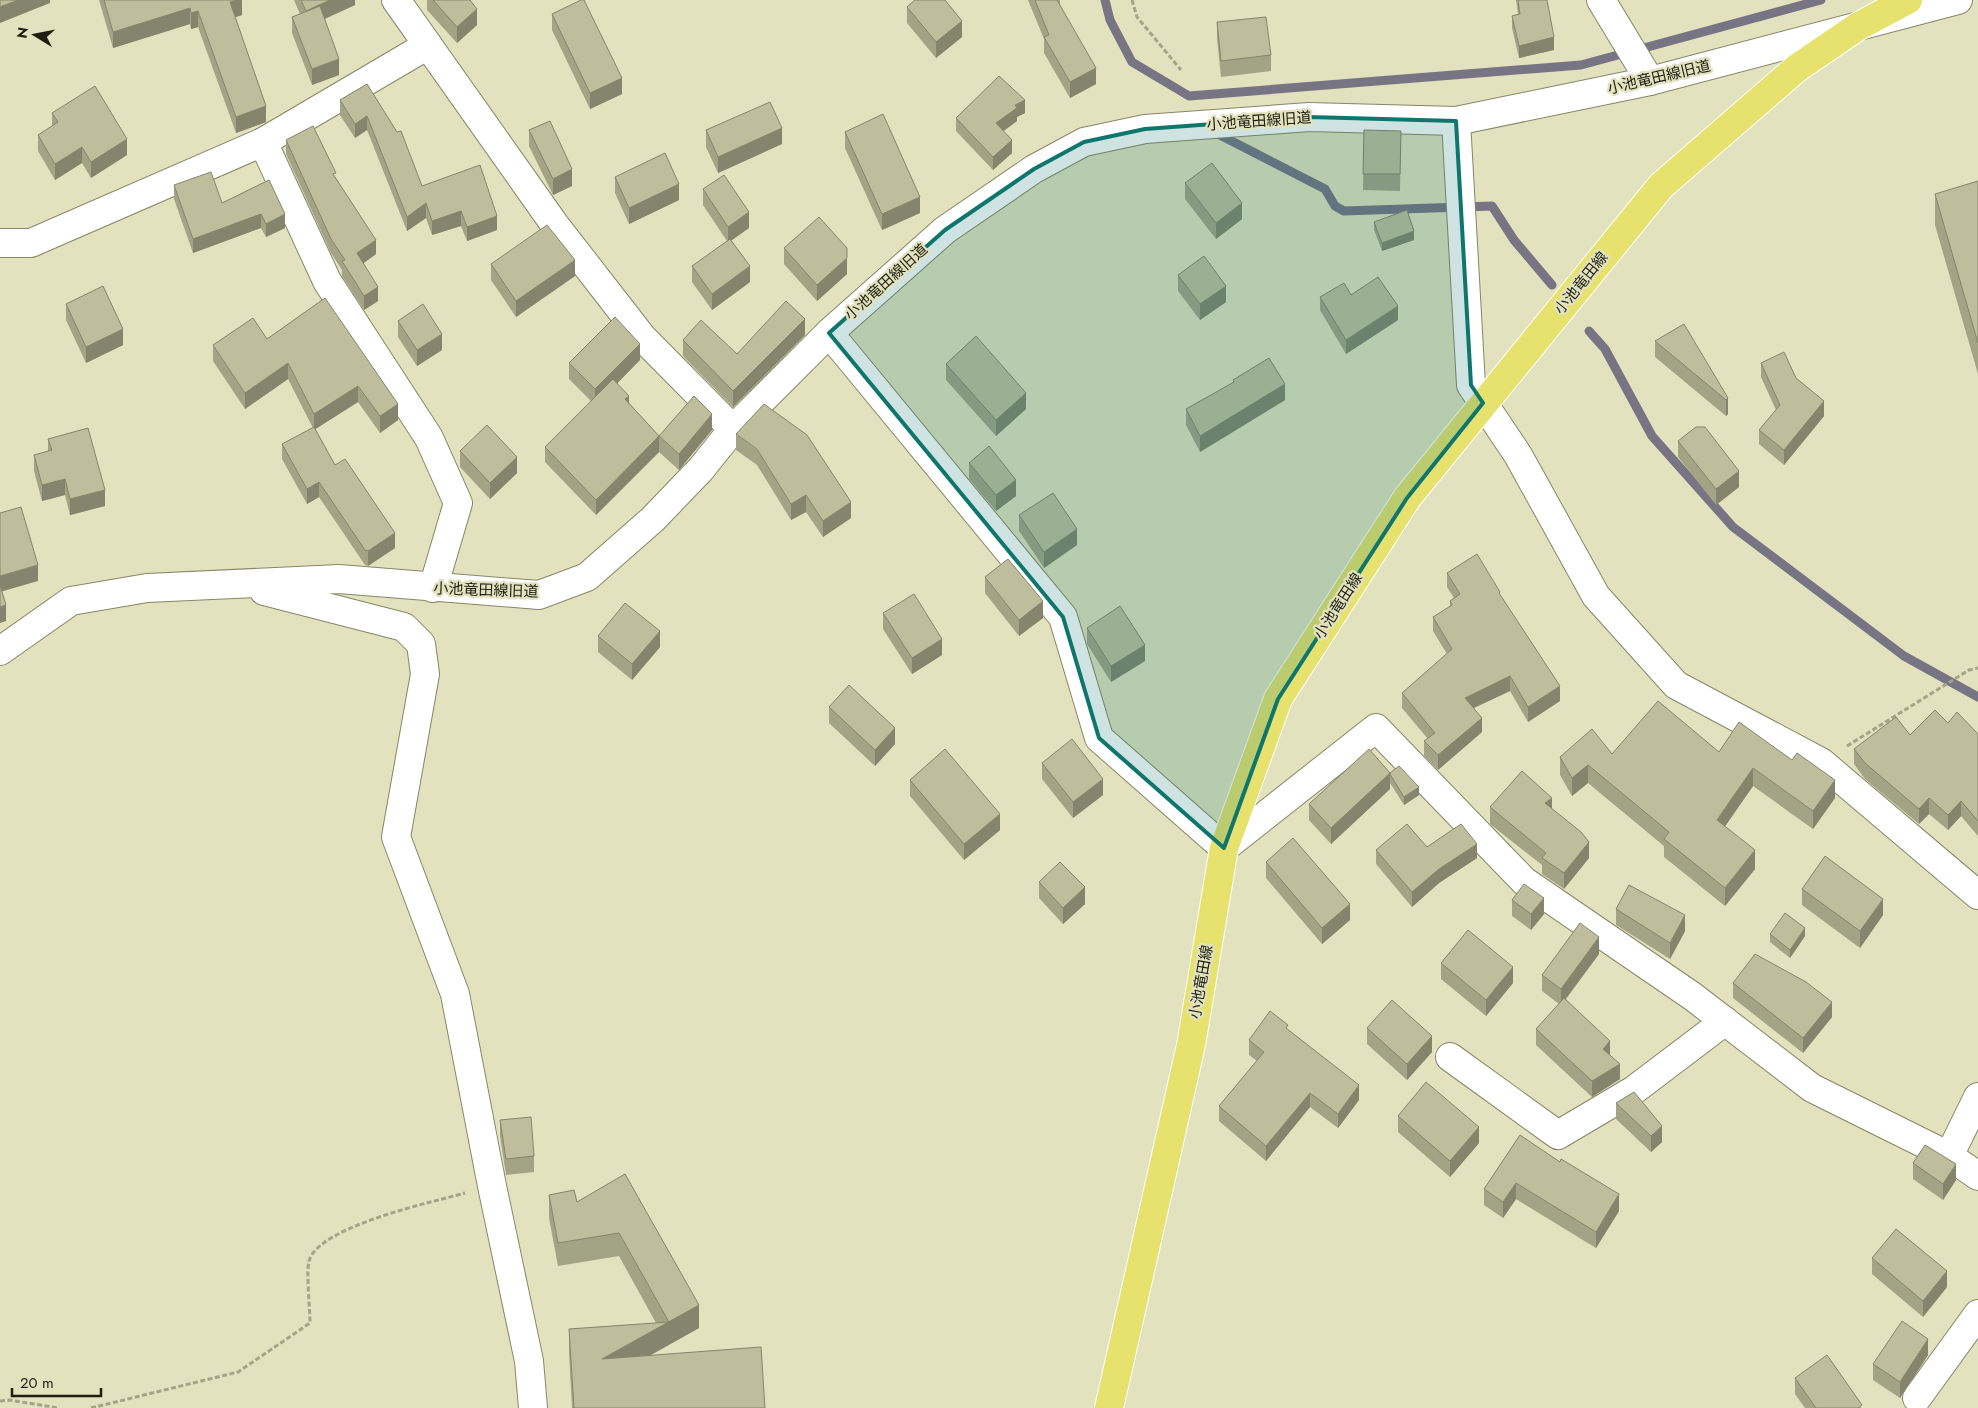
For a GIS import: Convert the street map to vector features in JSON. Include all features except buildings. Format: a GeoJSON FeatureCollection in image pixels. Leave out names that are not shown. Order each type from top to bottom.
{"type":"FeatureCollection","features":[{"type":"Feature","properties":{"kind":"main road","name":"小池竜田線"},"geometry":{"type":"LineString","coordinates":[[1109,1408],[1191,1045],[1224,848],[1278,699],[1407,498],[1661,186],[1797,68],[1857,27],[1908,0]]}},
{"type":"Feature","properties":{"kind":"street"},"geometry":{"type":"LineString","coordinates":[[396,0],[555,225],[642,337],[733,429]]}},
{"type":"Feature","properties":{"kind":"street"},"geometry":{"type":"LineString","coordinates":[[1601,0],[1638,60]]}},
{"type":"Feature","properties":{"kind":"street","name":"小池竜田線旧道"},"geometry":{"type":"LineString","coordinates":[[0,651],[71,601],[147,588],[339,579],[539,595],[587,578],[653,519],[701,469],[733,429],[829,333],[945,230],[1034,169],[1084,142],[1145,129],[1309,117],[1456,121],[1638,60],[1857,27],[1958,0]]}},
{"type":"Feature","properties":{"kind":"street"},"geometry":{"type":"LineString","coordinates":[[0,243],[31,243],[264,142],[428,45]]}},
{"type":"Feature","properties":{"kind":"street"},"geometry":{"type":"LineString","coordinates":[[1456,121],[1471,385],[1518,455],[1596,596],[1676,685],[1821,762],[1978,894]]}},
{"type":"Feature","properties":{"kind":"street"},"geometry":{"type":"LineString","coordinates":[[264,142],[326,281],[429,438],[458,503],[433,588]]}},
{"type":"Feature","properties":{"kind":"street"},"geometry":{"type":"LineString","coordinates":[[829,333],[1063,617],[1099,738],[1224,848],[1376,728],[1524,882],[1692,996],[1812,1088],[1949,1156],[1978,1176]]}},
{"type":"Feature","properties":{"kind":"street"},"geometry":{"type":"LineString","coordinates":[[235,584],[404,627],[421,644],[425,674],[396,838],[455,994],[492,1186],[529,1361],[533,1408]]}},
{"type":"Feature","properties":{"kind":"street"},"geometry":{"type":"LineString","coordinates":[[1450,1057],[1558,1136],[1634,1090],[1725,1021]]}},
{"type":"Feature","properties":{"kind":"street"},"geometry":{"type":"LineString","coordinates":[[1949,1156],[1978,1097]]}},
{"type":"Feature","properties":{"kind":"street"},"geometry":{"type":"LineString","coordinates":[[1917,1398],[1978,1314]]}},
{"type":"Feature","properties":{"kind":"path"},"geometry":{"type":"LineString","coordinates":[[1132,0],[1136,17],[1181,70]]}},
{"type":"Feature","properties":{"kind":"path"},"geometry":{"type":"LineString","coordinates":[[1821,762],[1969,670],[1978,668]]}},
{"type":"Feature","properties":{"kind":"path"},"geometry":{"type":"LineString","coordinates":[[91,1408],[238,1372],[310,1323],[309,1260],[322,1243],[368,1220],[492,1186]]}},
{"type":"Feature","properties":{"kind":"path"},"geometry":{"type":"LineString","coordinates":[[0,1401],[9,1400],[59,1408]]}},
{"type":"Feature","properties":{"kind":"highlighted area"},"geometry":{"type":"Polygon","coordinates":[[[1309,117],[1456,121],[1471,385],[1483,403],[1407,498],[1278,699],[1224,848],[1099,738],[1063,617],[829,333],[945,230],[1034,169],[1084,142],[1145,129],[1309,117]]]}},
{"type":"Feature","properties":{"kind":"waterway"},"geometry":{"type":"LineString","coordinates":[[1105,0],[1110,20],[1132,62],[1189,96],[1581,65],[1821,0]]}},
{"type":"Feature","properties":{"kind":"waterway"},"geometry":{"type":"LineString","coordinates":[[1216,133],[1325,189],[1335,206],[1344,211],[1492,206],[1514,240],[1552,285]]}},
{"type":"Feature","properties":{"kind":"waterway"},"geometry":{"type":"LineString","coordinates":[[1589,331],[1605,349],[1652,436],[1733,527],[1904,656],[1978,697]]}}]}
